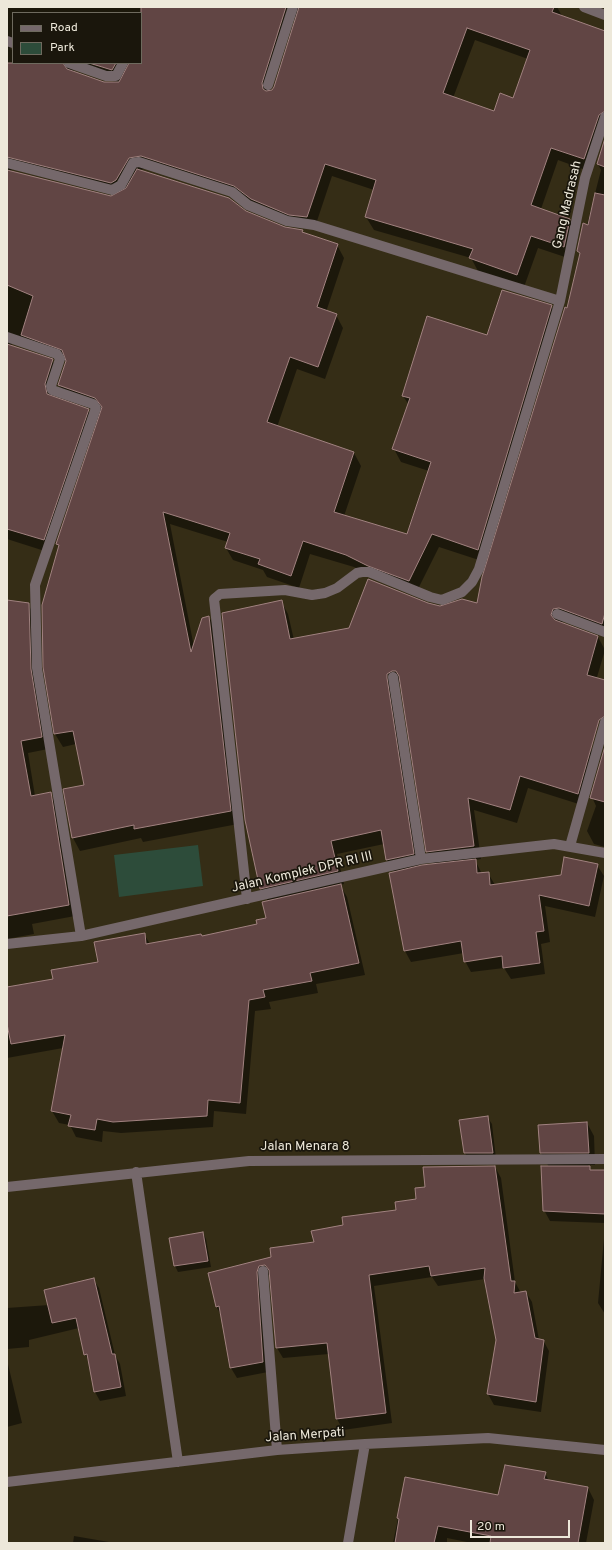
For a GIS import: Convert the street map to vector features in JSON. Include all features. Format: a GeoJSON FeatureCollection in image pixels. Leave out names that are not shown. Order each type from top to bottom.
{"type":"FeatureCollection","features":[{"type":"Feature","properties":{"kind":"street"},"geometry":{"type":"LineString","coordinates":[[268,86],[293,7]]}},
{"type":"Feature","properties":{"kind":"street"},"geometry":{"type":"LineString","coordinates":[[584,7],[605,15]]}},
{"type":"Feature","properties":{"kind":"street"},"geometry":{"type":"LineString","coordinates":[[72,64],[106,76],[116,76],[122,64]]}},
{"type":"Feature","properties":{"kind":"street","name":"Gang Madrasah"},"geometry":{"type":"LineString","coordinates":[[247,899],[214,599],[220,594],[285,590],[312,595],[325,593],[336,588],[357,573],[362,572],[369,572],[430,597],[442,600],[462,592],[472,582],[479,569],[560,301],[585,178],[605,117]]}},
{"type":"Feature","properties":{"kind":"street"},"geometry":{"type":"LineString","coordinates":[[7,163],[112,190],[121,186],[133,163],[139,162],[232,192],[248,205],[287,221],[314,225],[560,301]]}},
{"type":"Feature","properties":{"kind":"street"},"geometry":{"type":"LineString","coordinates":[[7,337],[57,354],[60,359],[51,386],[52,390],[93,404],[96,408],[35,585],[37,668],[81,936]]}},
{"type":"Feature","properties":{"kind":"street"},"geometry":{"type":"LineString","coordinates":[[557,614],[605,632]]}},
{"type":"Feature","properties":{"kind":"street"},"geometry":{"type":"LineString","coordinates":[[393,677],[421,859]]}},
{"type":"Feature","properties":{"kind":"street"},"geometry":{"type":"LineString","coordinates":[[570,846],[605,722]]}},
{"type":"Feature","properties":{"kind":"street","name":"Jalan Komplek DPR RI III"},"geometry":{"type":"LineString","coordinates":[[7,944],[81,936],[421,859],[554,844],[605,853]]}},
{"type":"Feature","properties":{"kind":"street","name":"Jalan Menara 8"},"geometry":{"type":"LineString","coordinates":[[7,1187],[249,1161],[605,1159]]}},
{"type":"Feature","properties":{"kind":"street"},"geometry":{"type":"LineString","coordinates":[[136,1172],[178,1462]]}},
{"type":"Feature","properties":{"kind":"street"},"geometry":{"type":"LineString","coordinates":[[263,1271],[277,1450]]}},
{"type":"Feature","properties":{"kind":"street","name":"Jalan Merpati"},"geometry":{"type":"LineString","coordinates":[[7,1482],[277,1450],[365,1444],[488,1438],[605,1450]]}},
{"type":"Feature","properties":{"kind":"street"},"geometry":{"type":"LineString","coordinates":[[348,1543],[365,1444]]}},
{"type":"Feature","properties":{"kind":"green space"},"geometry":{"type":"Polygon","coordinates":[[[198,845],[203,886],[119,897],[114,855],[198,845]]]}},
{"type":"Feature","properties":{"kind":"building"},"geometry":{"type":"Polygon","coordinates":[[[141,7],[286,7],[262,83],[263,89],[266,91],[272,90],[274,87],[299,7],[554,7],[552,12],[605,31],[605,111],[599,115],[584,159],[551,148],[531,205],[570,219],[564,247],[531,236],[517,275],[469,258],[473,249],[365,217],[376,180],[325,164],[307,217],[289,215],[251,199],[234,186],[141,156],[129,158],[116,180],[111,183],[7,157],[7,63],[64,64],[67,69],[104,82],[119,82],[128,64],[142,64],[141,7]],[[467,28],[443,93],[494,111],[500,93],[513,98],[530,50],[467,28]]]}},
{"type":"Feature","properties":{"kind":"building"},"geometry":{"type":"Polygon","coordinates":[[[92,64],[115,64],[112,70],[92,64]]]}},
{"type":"Feature","properties":{"kind":"building"},"geometry":{"type":"Polygon","coordinates":[[[605,138],[605,167],[597,164],[605,138]]]}},
{"type":"Feature","properties":{"kind":"building"},"geometry":{"type":"Polygon","coordinates":[[[137,169],[229,198],[246,211],[285,227],[303,230],[302,232],[338,244],[317,307],[337,314],[318,367],[290,357],[267,422],[354,452],[334,512],[407,534],[431,462],[392,449],[410,398],[402,396],[427,316],[487,335],[502,290],[552,305],[478,550],[432,534],[409,581],[368,566],[346,555],[303,541],[291,576],[258,564],[260,559],[225,548],[230,533],[163,512],[191,652],[202,618],[209,616],[231,811],[134,829],[134,825],[72,838],[63,789],[84,785],[73,731],[54,734],[43,667],[42,605],[59,545],[56,544],[102,407],[95,398],[58,385],[66,361],[62,350],[21,335],[33,296],[7,285],[7,170],[111,196],[126,188],[137,169]]]}},
{"type":"Feature","properties":{"kind":"building"},"geometry":{"type":"Polygon","coordinates":[[[595,193],[605,195],[605,613],[602,624],[559,608],[553,609],[551,615],[555,620],[598,636],[587,675],[605,680],[605,716],[599,720],[578,794],[520,776],[510,810],[468,798],[474,846],[426,852],[399,676],[396,671],[392,671],[387,674],[387,678],[414,854],[386,860],[381,830],[331,841],[338,871],[260,889],[245,820],[222,613],[282,600],[290,639],[349,628],[368,579],[428,603],[440,606],[462,599],[477,603],[482,577],[565,307],[567,308],[580,253],[577,251],[583,223],[588,225],[595,193]]]}},
{"type":"Feature","properties":{"kind":"building"},"geometry":{"type":"Polygon","coordinates":[[[7,344],[53,359],[45,384],[47,394],[89,409],[44,540],[7,529],[7,344]]]}},
{"type":"Feature","properties":{"kind":"building"},"geometry":{"type":"Polygon","coordinates":[[[7,600],[29,603],[31,669],[42,737],[21,741],[31,796],[51,792],[69,905],[7,916],[7,600]]]}},
{"type":"Feature","properties":{"kind":"building"},"geometry":{"type":"Polygon","coordinates":[[[605,746],[605,802],[590,798],[605,746]]]}},
{"type":"Feature","properties":{"kind":"building"},"geometry":{"type":"Polygon","coordinates":[[[564,857],[598,864],[589,906],[539,895],[544,931],[536,932],[540,963],[503,968],[502,956],[464,962],[461,941],[404,951],[389,873],[422,865],[476,859],[477,873],[489,872],[490,885],[561,875],[564,857]]]}},
{"type":"Feature","properties":{"kind":"building"},"geometry":{"type":"Polygon","coordinates":[[[341,884],[359,963],[310,973],[312,981],[263,990],[265,997],[249,1000],[240,1103],[208,1100],[207,1116],[113,1122],[97,1119],[95,1130],[68,1126],[71,1115],[51,1111],[65,1035],[11,1044],[7,1024],[7,987],[53,979],[51,970],[98,962],[94,942],[145,933],[146,944],[201,934],[202,936],[257,924],[256,920],[266,918],[262,902],[341,884]]]}},
{"type":"Feature","properties":{"kind":"building"},"geometry":{"type":"Polygon","coordinates":[[[488,1116],[493,1153],[464,1153],[459,1120],[488,1116]]]}},
{"type":"Feature","properties":{"kind":"building"},"geometry":{"type":"Polygon","coordinates":[[[587,1122],[589,1153],[540,1153],[538,1125],[587,1122]]]}},
{"type":"Feature","properties":{"kind":"building"},"geometry":{"type":"Polygon","coordinates":[[[495,1166],[511,1281],[515,1281],[514,1293],[526,1291],[535,1338],[544,1340],[536,1402],[487,1394],[496,1340],[484,1278],[485,1268],[431,1276],[429,1266],[369,1275],[386,1413],[336,1419],[327,1343],[276,1348],[269,1270],[265,1265],[259,1266],[257,1272],[263,1362],[230,1368],[219,1306],[216,1307],[208,1273],[271,1257],[270,1248],[314,1242],[311,1231],[343,1225],[342,1217],[396,1210],[395,1202],[416,1199],[415,1188],[425,1187],[423,1167],[495,1166]]]}},
{"type":"Feature","properties":{"kind":"building"},"geometry":{"type":"Polygon","coordinates":[[[541,1166],[590,1166],[590,1170],[605,1170],[605,1214],[543,1211],[541,1166]]]}},
{"type":"Feature","properties":{"kind":"building"},"geometry":{"type":"Polygon","coordinates":[[[203,1232],[208,1261],[174,1266],[169,1238],[203,1232]]]}},
{"type":"Feature","properties":{"kind":"building"},"geometry":{"type":"Polygon","coordinates":[[[94,1278],[112,1354],[115,1354],[121,1387],[94,1392],[87,1354],[84,1355],[76,1318],[52,1323],[44,1290],[94,1278]]]}},
{"type":"Feature","properties":{"kind":"building"},"geometry":{"type":"Polygon","coordinates":[[[505,1465],[546,1472],[544,1479],[588,1487],[578,1543],[490,1543],[491,1536],[438,1526],[434,1543],[395,1543],[399,1519],[397,1518],[405,1477],[498,1495],[505,1465]]]}}]}
